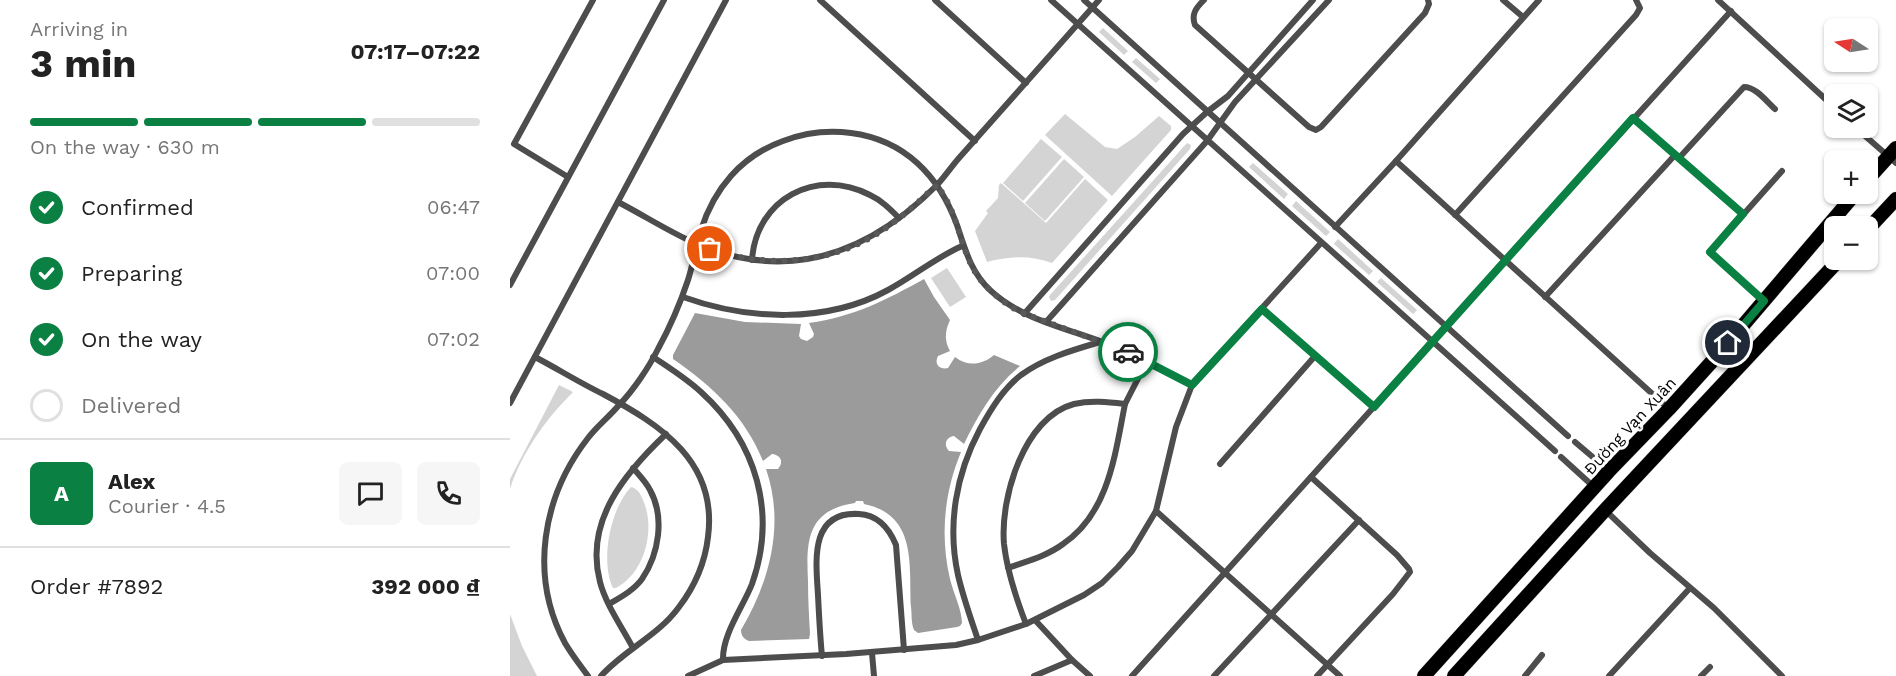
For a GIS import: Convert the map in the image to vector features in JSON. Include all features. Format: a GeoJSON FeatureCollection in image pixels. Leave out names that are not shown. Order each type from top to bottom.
{"type":"FeatureCollection","features":[{"type":"Feature","properties":{"kind":"highway"},"geometry":{"type":"LineString","coordinates":[[1878,170],[1893,156]]}},
{"type":"Feature","properties":{"kind":"highway"},"geometry":{"type":"LineString","coordinates":[[1878,218],[1896,199]]}},
{"type":"Feature","properties":{"kind":"highway","name":"Đường Vạn Xuân"},"geometry":{"type":"LineString","coordinates":[[1424,676],[1609,471],[1669,409],[1847,204]]}},
{"type":"Feature","properties":{"kind":"highway"},"geometry":{"type":"LineString","coordinates":[[1454,676],[1605,510],[1830,270]]}},
{"type":"Feature","properties":{"kind":"street"},"geometry":{"type":"LineString","coordinates":[[568,177],[512,143],[593,0]]}},
{"type":"Feature","properties":{"kind":"street"},"geometry":{"type":"LineString","coordinates":[[510,285],[664,0]]}},
{"type":"Feature","properties":{"kind":"street"},"geometry":{"type":"LineString","coordinates":[[510,404],[726,0]]}},
{"type":"Feature","properties":{"kind":"street"},"geometry":{"type":"LineString","coordinates":[[820,0],[975,141]]}},
{"type":"Feature","properties":{"kind":"street"},"geometry":{"type":"LineString","coordinates":[[935,0],[1026,83]]}},
{"type":"Feature","properties":{"kind":"street"},"geometry":{"type":"LineString","coordinates":[[1051,0],[1555,451]]}},
{"type":"Feature","properties":{"kind":"street"},"geometry":{"type":"LineString","coordinates":[[1084,0],[1568,436]]}},
{"type":"Feature","properties":{"kind":"street"},"geometry":{"type":"LineString","coordinates":[[618,202],[698,244],[722,253],[752,260],[804,259],[842,251],[871,237],[899,218],[937,185],[1099,0]]}},
{"type":"Feature","properties":{"kind":"street"},"geometry":{"type":"LineString","coordinates":[[1204,0],[1195,10],[1192,18],[1195,25],[1309,128],[1316,130],[1321,128],[1425,13],[1429,4],[1428,0]]}},
{"type":"Feature","properties":{"kind":"street"},"geometry":{"type":"LineString","coordinates":[[1024,314],[1191,127],[1228,96],[1313,0]]}},
{"type":"Feature","properties":{"kind":"street"},"geometry":{"type":"LineString","coordinates":[[1046,322],[1207,141],[1235,102],[1329,0]]}},
{"type":"Feature","properties":{"kind":"street"},"geometry":{"type":"LineString","coordinates":[[1503,0],[1523,17]]}},
{"type":"Feature","properties":{"kind":"street"},"geometry":{"type":"LineString","coordinates":[[1335,227],[1539,0]]}},
{"type":"Feature","properties":{"kind":"street"},"geometry":{"type":"LineString","coordinates":[[1455,215],[1636,15],[1640,8],[1636,0]]}},
{"type":"Feature","properties":{"kind":"street"},"geometry":{"type":"LineString","coordinates":[[1718,0],[1824,98]]}},
{"type":"Feature","properties":{"kind":"street"},"geometry":{"type":"LineString","coordinates":[[1132,676],[1731,11]]}},
{"type":"Feature","properties":{"kind":"street"},"geometry":{"type":"LineString","coordinates":[[1545,297],[1744,87],[1754,90],[1775,109]]}},
{"type":"Feature","properties":{"kind":"street"},"geometry":{"type":"LineString","coordinates":[[1633,118],[1743,214]]}},
{"type":"Feature","properties":{"kind":"street"},"geometry":{"type":"LineString","coordinates":[[588,676],[565,642],[549,598],[544,539],[555,500],[564,476],[577,453],[600,424],[621,404],[653,357],[682,297],[708,213],[716,196],[739,166],[770,146],[802,135],[847,132],[883,142],[911,158],[930,175],[949,204],[962,246],[977,275],[1006,304],[1024,314],[1118,348],[1192,385]]}},
{"type":"Feature","properties":{"kind":"street"},"geometry":{"type":"LineString","coordinates":[[1869,138],[1893,156]]}},
{"type":"Feature","properties":{"kind":"street"},"geometry":{"type":"LineString","coordinates":[[1396,161],[1669,409]]}},
{"type":"Feature","properties":{"kind":"street"},"geometry":{"type":"LineString","coordinates":[[1764,301],[1710,252],[1782,171]]}},
{"type":"Feature","properties":{"kind":"street"},"geometry":{"type":"LineString","coordinates":[[752,260],[756,235],[763,220],[784,198],[810,186],[827,184],[856,189],[882,202],[899,218]]}},
{"type":"Feature","properties":{"kind":"street"},"geometry":{"type":"LineString","coordinates":[[688,676],[723,660],[937,648],[978,640],[1035,620],[1084,595],[1102,583],[1132,551],[1156,511],[1176,427],[1192,385],[1321,243]]}},
{"type":"Feature","properties":{"kind":"street"},"geometry":{"type":"LineString","coordinates":[[682,297],[702,304],[756,314],[813,313],[873,297],[906,279],[936,258],[962,246]]}},
{"type":"Feature","properties":{"kind":"street"},"geometry":{"type":"LineString","coordinates":[[1262,309],[1374,407]]}},
{"type":"Feature","properties":{"kind":"street"},"geometry":{"type":"LineString","coordinates":[[978,640],[958,574],[953,533],[957,493],[967,457],[997,400],[1020,375],[1048,360],[1100,342]]}},
{"type":"Feature","properties":{"kind":"street"},"geometry":{"type":"LineString","coordinates":[[1220,464],[1315,356]]}},
{"type":"Feature","properties":{"kind":"street"},"geometry":{"type":"LineString","coordinates":[[535,357],[642,416],[666,434],[690,458],[704,484],[710,525],[707,547],[691,591],[668,621],[601,676]]}},
{"type":"Feature","properties":{"kind":"street"},"geometry":{"type":"LineString","coordinates":[[653,357],[689,382],[717,408],[740,439],[760,489],[764,525],[758,561],[742,607],[725,643],[723,660]]}},
{"type":"Feature","properties":{"kind":"street"},"geometry":{"type":"LineString","coordinates":[[1008,568],[1046,554],[1064,544],[1078,532],[1093,513],[1104,494],[1111,472],[1125,404],[1147,361]]}},
{"type":"Feature","properties":{"kind":"street"},"geometry":{"type":"LineString","coordinates":[[1026,624],[1008,568],[1004,543],[1005,509],[1025,448],[1036,431],[1050,417],[1073,404],[1089,402],[1125,404]]}},
{"type":"Feature","properties":{"kind":"street"},"geometry":{"type":"LineString","coordinates":[[633,648],[600,583],[596,552],[598,536],[609,502],[633,468],[666,434]]}},
{"type":"Feature","properties":{"kind":"street"},"geometry":{"type":"LineString","coordinates":[[1575,442],[1609,471]]}},
{"type":"Feature","properties":{"kind":"street"},"geometry":{"type":"LineString","coordinates":[[1561,457],[1595,487]]}},
{"type":"Feature","properties":{"kind":"street"},"geometry":{"type":"LineString","coordinates":[[609,604],[635,587],[642,579],[657,544],[659,524],[653,496],[633,468]]}},
{"type":"Feature","properties":{"kind":"street"},"geometry":{"type":"LineString","coordinates":[[1311,477],[1397,555],[1410,572],[1393,594],[1317,676]]}},
{"type":"Feature","properties":{"kind":"street"},"geometry":{"type":"LineString","coordinates":[[1605,510],[1714,608],[1782,676]]}},
{"type":"Feature","properties":{"kind":"street"},"geometry":{"type":"LineString","coordinates":[[1156,511],[1340,676]]}},
{"type":"Feature","properties":{"kind":"street"},"geometry":{"type":"LineString","coordinates":[[822,656],[816,561],[818,543],[821,532],[828,524],[848,514],[868,515],[891,532],[896,545],[904,650]]}},
{"type":"Feature","properties":{"kind":"street"},"geometry":{"type":"LineString","coordinates":[[1214,676],[1359,520]]}},
{"type":"Feature","properties":{"kind":"street"},"geometry":{"type":"LineString","coordinates":[[1610,676],[1690,588]]}},
{"type":"Feature","properties":{"kind":"street"},"geometry":{"type":"LineString","coordinates":[[1035,620],[1090,676]]}},
{"type":"Feature","properties":{"kind":"street"},"geometry":{"type":"LineString","coordinates":[[872,652],[874,676]]}},
{"type":"Feature","properties":{"kind":"street"},"geometry":{"type":"LineString","coordinates":[[1528,675],[1542,655]]}},
{"type":"Feature","properties":{"kind":"street"},"geometry":{"type":"LineString","coordinates":[[1034,676],[1072,660]]}},
{"type":"Feature","properties":{"kind":"street"},"geometry":{"type":"LineString","coordinates":[[1701,676],[1710,667]]}},
{"type":"Feature","properties":{"kind":"shaded area"},"geometry":{"type":"Polygon","coordinates":[[[1103,28],[1128,51],[1124,55],[1099,32],[1103,28]]]}},
{"type":"Feature","properties":{"kind":"shaded area"},"geometry":{"type":"Polygon","coordinates":[[[1136,58],[1160,79],[1156,83],[1132,62],[1136,58]]]}},
{"type":"Feature","properties":{"kind":"shaded area"},"geometry":{"type":"Polygon","coordinates":[[[1065,114],[1105,147],[1117,149],[1159,116],[1171,126],[1171,130],[1112,196],[1045,135],[1065,114]]]}},
{"type":"Feature","properties":{"kind":"shaded area"},"geometry":{"type":"Polygon","coordinates":[[[1041,139],[1062,157],[1023,201],[1003,183],[1041,139]]]}},
{"type":"Feature","properties":{"kind":"shaded area"},"geometry":{"type":"Polygon","coordinates":[[[1187,143],[1191,145],[1190,149],[1055,300],[1051,301],[1050,295],[1187,143]]]}},
{"type":"Feature","properties":{"kind":"shaded area"},"geometry":{"type":"Polygon","coordinates":[[[1064,159],[1084,177],[1045,221],[1025,203],[1064,159]]]}},
{"type":"Feature","properties":{"kind":"shaded area"},"geometry":{"type":"Polygon","coordinates":[[[1253,163],[1288,194],[1284,199],[1249,167],[1253,163]]]}},
{"type":"Feature","properties":{"kind":"shaded area"},"geometry":{"type":"Polygon","coordinates":[[[1085,179],[1108,200],[1052,263],[1020,257],[987,262],[975,231],[988,213],[986,211],[998,198],[1001,183],[1046,223],[1085,179]]]}},
{"type":"Feature","properties":{"kind":"shaded area"},"geometry":{"type":"Polygon","coordinates":[[[1296,201],[1330,232],[1326,236],[1292,206],[1296,201]]]}},
{"type":"Feature","properties":{"kind":"shaded area"},"geometry":{"type":"Polygon","coordinates":[[[1338,239],[1373,271],[1369,275],[1334,244],[1338,239]]]}},
{"type":"Feature","properties":{"kind":"shaded area"},"geometry":{"type":"Polygon","coordinates":[[[947,268],[966,297],[950,307],[931,278],[947,268]]]}},
{"type":"Feature","properties":{"kind":"shaded area"},"geometry":{"type":"Polygon","coordinates":[[[1381,278],[1417,310],[1413,314],[1377,282],[1381,278]]]}},
{"type":"Feature","properties":{"kind":"shaded area"},"geometry":{"type":"Polygon","coordinates":[[[924,279],[950,320],[946,336],[950,351],[938,356],[938,366],[948,368],[955,357],[975,364],[994,355],[1020,366],[1002,383],[988,402],[964,444],[954,436],[946,442],[949,451],[961,452],[947,499],[945,547],[951,584],[961,612],[962,623],[957,627],[918,633],[914,630],[909,558],[902,530],[881,510],[864,504],[863,501],[856,501],[827,513],[819,520],[809,541],[809,639],[749,641],[742,636],[741,630],[760,592],[772,552],[774,510],[772,490],[766,469],[778,469],[781,459],[772,454],[763,461],[747,430],[726,403],[673,359],[673,355],[695,313],[745,322],[801,324],[799,336],[807,341],[814,334],[809,323],[840,317],[869,307],[924,279]]]}},
{"type":"Feature","properties":{"kind":"shaded area"},"geometry":{"type":"Polygon","coordinates":[[[559,385],[573,392],[553,413],[528,449],[510,489],[510,479],[559,385]]]}},
{"type":"Feature","properties":{"kind":"shaded area"},"geometry":{"type":"Polygon","coordinates":[[[631,487],[638,492],[647,511],[648,537],[641,561],[634,572],[626,581],[613,588],[607,564],[609,536],[618,508],[631,487]]]}},
{"type":"Feature","properties":{"kind":"shaded area"},"geometry":{"type":"Polygon","coordinates":[[[510,614],[522,646],[537,676],[510,676],[510,614]]]}},
{"type":"Feature","properties":{"kind":"way so far"},"geometry":{"type":"LineString","coordinates":[[710,249],[752,260],[768,261],[804,259],[842,251],[884,229],[937,185],[949,204],[962,246],[977,275],[1006,304],[1037,319],[1128,352]]}},
{"type":"Feature","properties":{"kind":"route"},"geometry":{"type":"LineString","coordinates":[[1128,352],[1192,385],[1262,309],[1374,407],[1633,118],[1743,214],[1710,252],[1764,301],[1728,343]]}}]}
